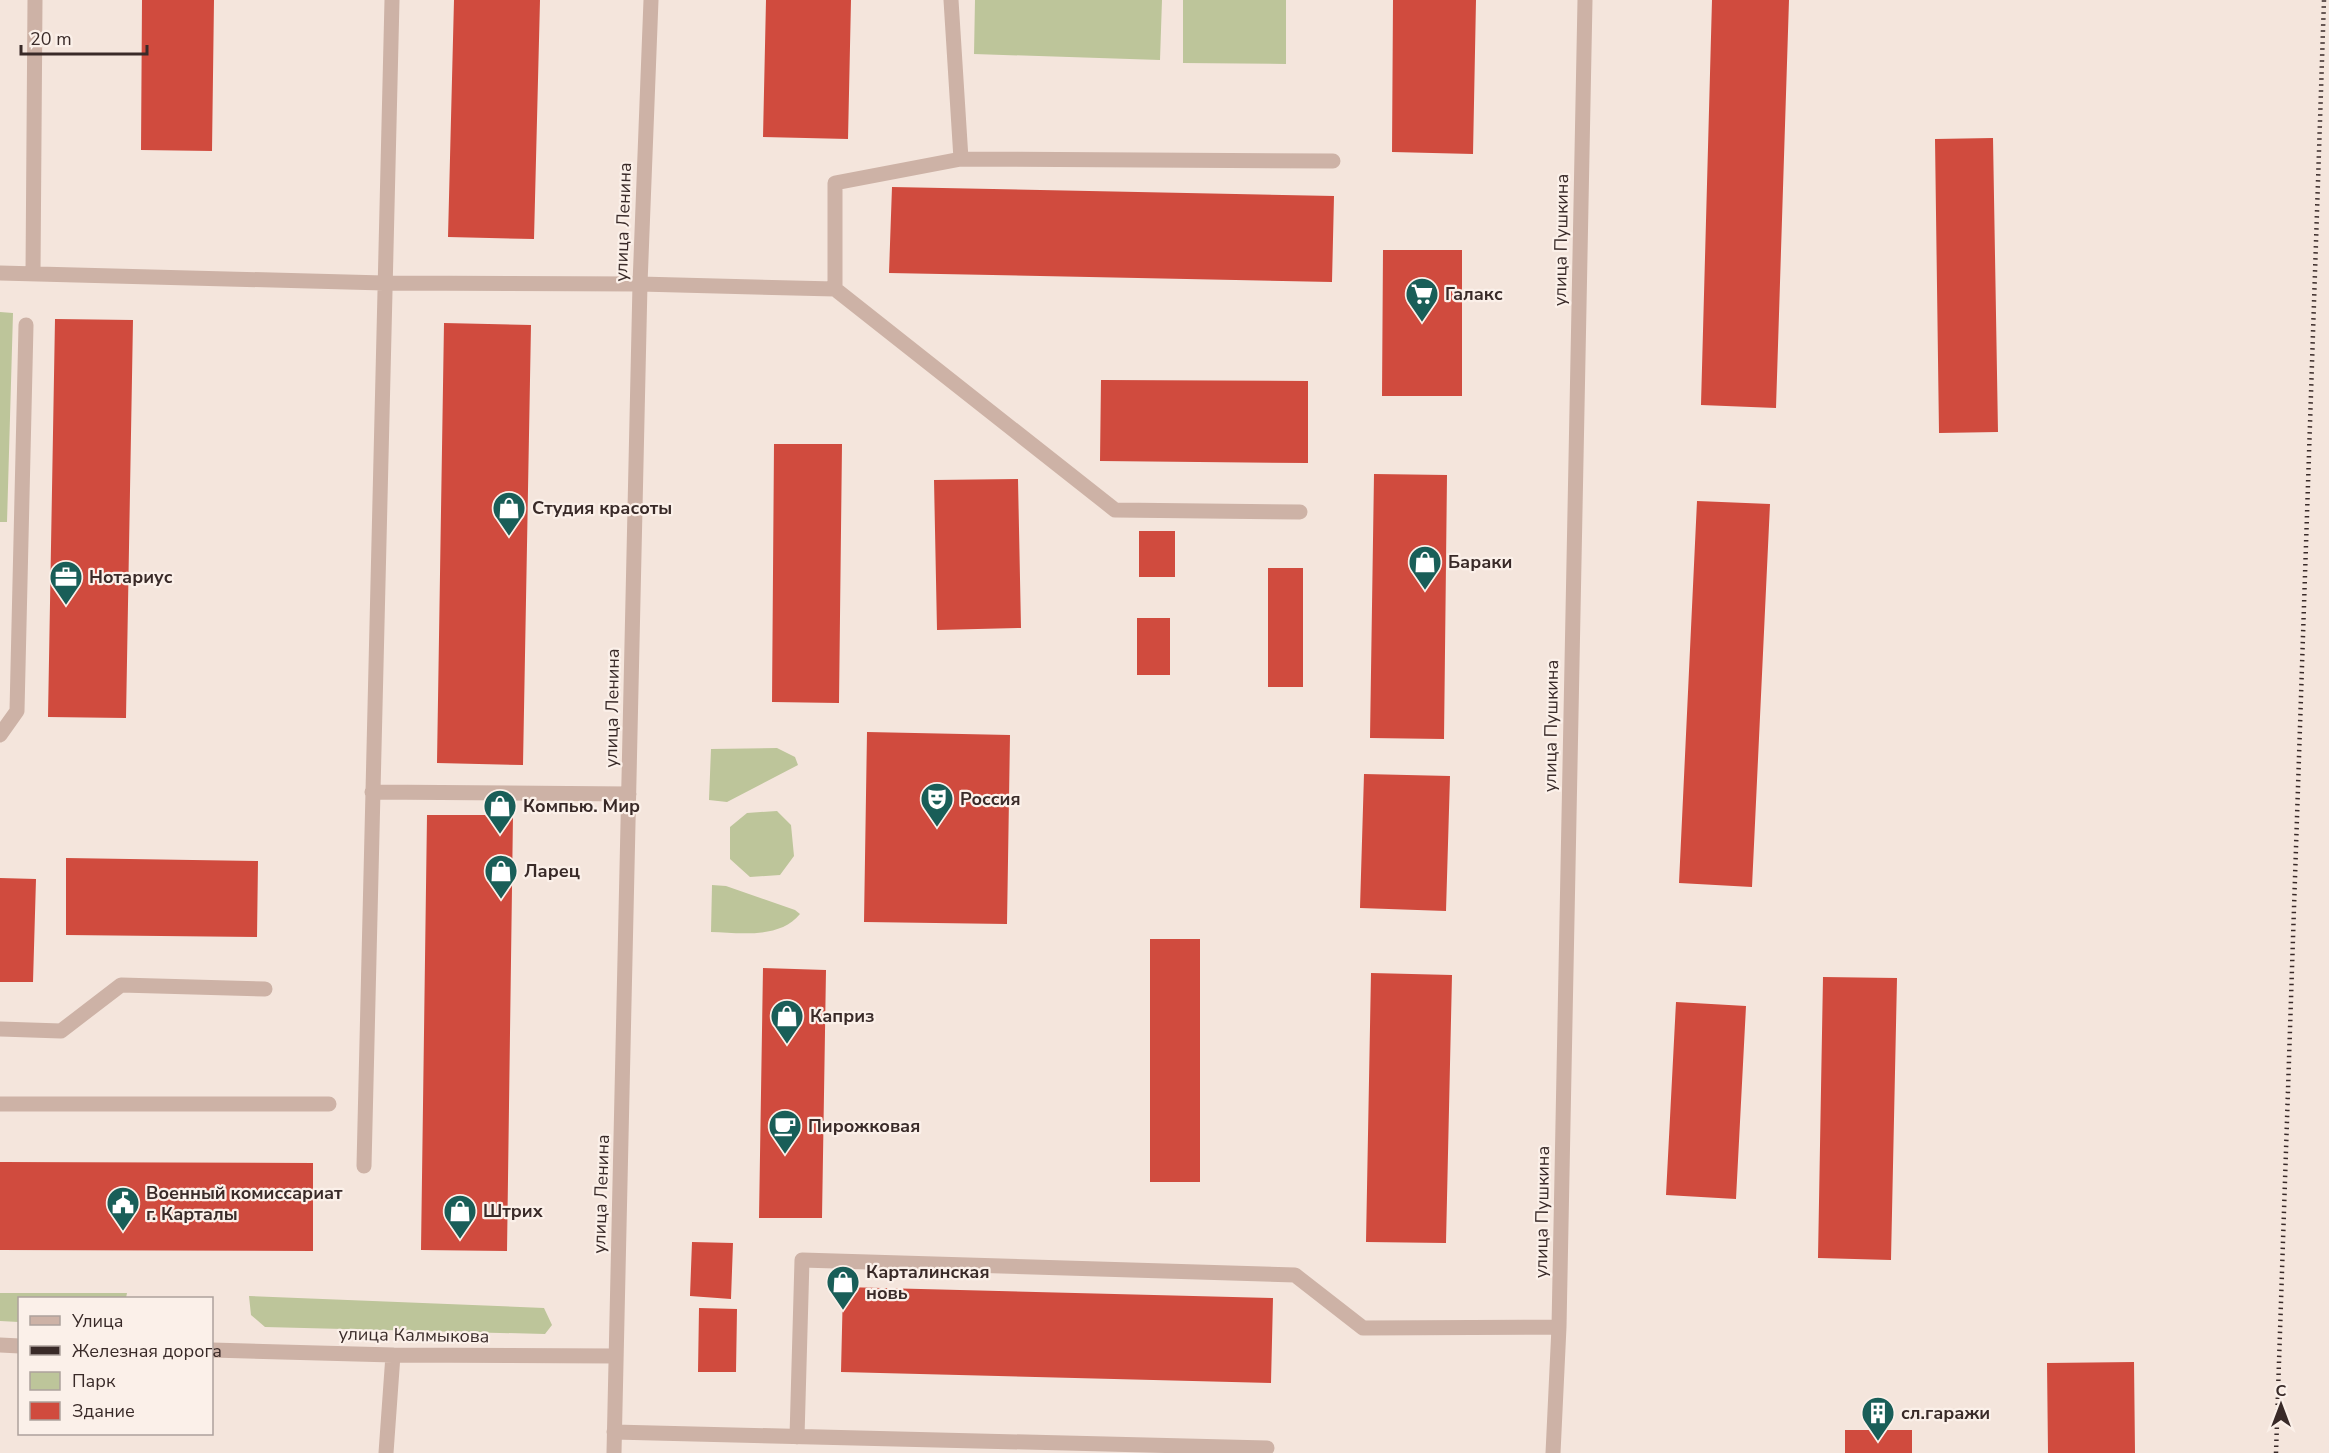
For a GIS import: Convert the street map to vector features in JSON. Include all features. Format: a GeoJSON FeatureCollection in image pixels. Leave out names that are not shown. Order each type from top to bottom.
{"type":"FeatureCollection","features":[{"type":"Feature","properties":{"kind":"street"},"geometry":{"type":"LineString","coordinates":[[33,273],[35,0]]}},
{"type":"Feature","properties":{"kind":"street"},"geometry":{"type":"LineString","coordinates":[[364,1166],[392,0]]}},
{"type":"Feature","properties":{"kind":"street","name":"улица Ленина"},"geometry":{"type":"LineString","coordinates":[[614,1453],[640,284],[651,0]]}},
{"type":"Feature","properties":{"kind":"street"},"geometry":{"type":"LineString","coordinates":[[951,0],[961,159]]}},
{"type":"Feature","properties":{"kind":"street","name":"улица Пушкина"},"geometry":{"type":"LineString","coordinates":[[1553,1453],[1559,1328],[1585,0]]}},
{"type":"Feature","properties":{"kind":"street"},"geometry":{"type":"LineString","coordinates":[[835,290],[835,183],[961,159],[1333,161]]}},
{"type":"Feature","properties":{"kind":"street"},"geometry":{"type":"LineString","coordinates":[[0,273],[384,283],[640,284],[835,290],[1115,510],[1300,512]]}},
{"type":"Feature","properties":{"kind":"street"},"geometry":{"type":"LineString","coordinates":[[0,735],[17,711],[26,325]]}},
{"type":"Feature","properties":{"kind":"street"},"geometry":{"type":"LineString","coordinates":[[372,792],[629,794]]}},
{"type":"Feature","properties":{"kind":"street"},"geometry":{"type":"LineString","coordinates":[[0,1029],[61,1031],[121,984],[265,989]]}},
{"type":"Feature","properties":{"kind":"street"},"geometry":{"type":"LineString","coordinates":[[0,1104],[329,1104]]}},
{"type":"Feature","properties":{"kind":"street"},"geometry":{"type":"LineString","coordinates":[[797,1437],[802,1260],[1295,1275],[1363,1328],[1559,1328]]}},
{"type":"Feature","properties":{"kind":"street"},"geometry":{"type":"LineString","coordinates":[[0,1345],[18,1346]]}},
{"type":"Feature","properties":{"kind":"street","name":"улица Калмыкова"},"geometry":{"type":"LineString","coordinates":[[213,1350],[393,1355],[615,1356]]}},
{"type":"Feature","properties":{"kind":"street"},"geometry":{"type":"LineString","coordinates":[[386,1453],[393,1355]]}},
{"type":"Feature","properties":{"kind":"street"},"geometry":{"type":"LineString","coordinates":[[614,1432],[1267,1448]]}},
{"type":"Feature","properties":{"kind":"green space"},"geometry":{"type":"Polygon","coordinates":[[[975,0],[1162,0],[1160,60],[974,54],[975,0]]]}},
{"type":"Feature","properties":{"kind":"green space"},"geometry":{"type":"Polygon","coordinates":[[[1183,0],[1286,0],[1286,64],[1183,63],[1183,0]]]}},
{"type":"Feature","properties":{"kind":"green space"},"geometry":{"type":"Polygon","coordinates":[[[0,312],[13,313],[7,522],[0,522],[0,312]]]}},
{"type":"Feature","properties":{"kind":"green space"},"geometry":{"type":"Polygon","coordinates":[[[777,748],[795,757],[798,765],[727,802],[709,800],[711,749],[777,748]]]}},
{"type":"Feature","properties":{"kind":"green space"},"geometry":{"type":"Polygon","coordinates":[[[777,811],[791,825],[794,856],[780,875],[750,877],[730,859],[730,827],[747,813],[777,811]]]}},
{"type":"Feature","properties":{"kind":"green space"},"geometry":{"type":"Polygon","coordinates":[[[712,885],[726,886],[795,910],[800,914],[782,928],[771,931],[711,932],[712,885]]]}},
{"type":"Feature","properties":{"kind":"green space"},"geometry":{"type":"Polygon","coordinates":[[[0,1293],[127,1293],[126,1297],[18,1297],[18,1322],[0,1321],[0,1293]]]}},
{"type":"Feature","properties":{"kind":"green space"},"geometry":{"type":"Polygon","coordinates":[[[249,1296],[544,1308],[552,1325],[545,1334],[265,1327],[251,1315],[249,1296]]]}},
{"type":"Feature","properties":{"kind":"building"},"geometry":{"type":"Polygon","coordinates":[[[142,0],[214,0],[212,151],[141,150],[142,0]]]}},
{"type":"Feature","properties":{"kind":"building"},"geometry":{"type":"Polygon","coordinates":[[[454,0],[540,0],[534,239],[448,237],[454,0]]]}},
{"type":"Feature","properties":{"kind":"building"},"geometry":{"type":"Polygon","coordinates":[[[766,0],[851,0],[848,139],[763,137],[766,0]]]}},
{"type":"Feature","properties":{"kind":"building"},"geometry":{"type":"Polygon","coordinates":[[[1393,0],[1476,0],[1473,154],[1392,152],[1393,0]]]}},
{"type":"Feature","properties":{"kind":"building"},"geometry":{"type":"Polygon","coordinates":[[[1712,0],[1789,0],[1776,408],[1701,405],[1712,0]]]}},
{"type":"Feature","properties":{"kind":"building"},"geometry":{"type":"Polygon","coordinates":[[[1993,138],[1998,432],[1939,433],[1935,139],[1993,138]]]}},
{"type":"Feature","properties":{"kind":"building"},"geometry":{"type":"Polygon","coordinates":[[[892,187],[1334,196],[1332,282],[889,273],[892,187]]]}},
{"type":"Feature","properties":{"kind":"building","name":"Галакс"},"geometry":{"type":"Polygon","coordinates":[[[1383,250],[1462,250],[1462,396],[1382,396],[1383,250]]]}},
{"type":"Feature","properties":{"kind":"building"},"geometry":{"type":"Polygon","coordinates":[[[55,319],[133,320],[126,718],[48,717],[55,319]]]}},
{"type":"Feature","properties":{"kind":"building"},"geometry":{"type":"Polygon","coordinates":[[[444,323],[531,325],[523,765],[437,763],[444,323]]]}},
{"type":"Feature","properties":{"kind":"building"},"geometry":{"type":"Polygon","coordinates":[[[1101,380],[1308,381],[1308,463],[1100,461],[1101,380]]]}},
{"type":"Feature","properties":{"kind":"building"},"geometry":{"type":"Polygon","coordinates":[[[774,444],[842,444],[839,703],[772,702],[774,444]]]}},
{"type":"Feature","properties":{"kind":"building"},"geometry":{"type":"Polygon","coordinates":[[[1374,474],[1447,475],[1444,739],[1370,738],[1374,474]]]}},
{"type":"Feature","properties":{"kind":"building"},"geometry":{"type":"Polygon","coordinates":[[[1018,479],[1021,628],[937,630],[934,480],[1018,479]]]}},
{"type":"Feature","properties":{"kind":"building"},"geometry":{"type":"Polygon","coordinates":[[[1697,501],[1770,504],[1752,887],[1679,883],[1697,501]]]}},
{"type":"Feature","properties":{"kind":"building"},"geometry":{"type":"Polygon","coordinates":[[[1139,531],[1175,531],[1175,577],[1139,577],[1139,531]]]}},
{"type":"Feature","properties":{"kind":"building"},"geometry":{"type":"Polygon","coordinates":[[[1268,568],[1303,568],[1303,687],[1268,687],[1268,568]]]}},
{"type":"Feature","properties":{"kind":"building"},"geometry":{"type":"Polygon","coordinates":[[[1137,618],[1170,618],[1170,675],[1137,675],[1137,618]]]}},
{"type":"Feature","properties":{"kind":"building","name":"Россия"},"geometry":{"type":"Polygon","coordinates":[[[867,732],[1010,735],[1007,924],[864,922],[867,732]]]}},
{"type":"Feature","properties":{"kind":"building"},"geometry":{"type":"Polygon","coordinates":[[[1364,774],[1450,776],[1446,911],[1360,908],[1364,774]]]}},
{"type":"Feature","properties":{"kind":"building"},"geometry":{"type":"Polygon","coordinates":[[[427,815],[513,815],[507,1251],[421,1250],[427,815]]]}},
{"type":"Feature","properties":{"kind":"building"},"geometry":{"type":"Polygon","coordinates":[[[66,858],[258,861],[257,937],[66,935],[66,858]]]}},
{"type":"Feature","properties":{"kind":"building"},"geometry":{"type":"Polygon","coordinates":[[[0,878],[36,879],[33,982],[0,982],[0,878]]]}},
{"type":"Feature","properties":{"kind":"building"},"geometry":{"type":"Polygon","coordinates":[[[1150,939],[1200,939],[1200,1182],[1150,1182],[1150,939]]]}},
{"type":"Feature","properties":{"kind":"building"},"geometry":{"type":"Polygon","coordinates":[[[763,968],[826,970],[822,1218],[759,1218],[763,968]]]}},
{"type":"Feature","properties":{"kind":"building"},"geometry":{"type":"Polygon","coordinates":[[[1371,973],[1452,975],[1446,1243],[1366,1242],[1371,973]]]}},
{"type":"Feature","properties":{"kind":"building"},"geometry":{"type":"Polygon","coordinates":[[[1823,977],[1897,978],[1891,1260],[1818,1258],[1823,977]]]}},
{"type":"Feature","properties":{"kind":"building"},"geometry":{"type":"Polygon","coordinates":[[[1676,1002],[1746,1006],[1736,1199],[1666,1195],[1676,1002]]]}},
{"type":"Feature","properties":{"kind":"building"},"geometry":{"type":"Polygon","coordinates":[[[0,1162],[313,1163],[313,1251],[0,1250],[0,1162]]]}},
{"type":"Feature","properties":{"kind":"building"},"geometry":{"type":"Polygon","coordinates":[[[692,1242],[733,1243],[731,1299],[690,1296],[692,1242]]]}},
{"type":"Feature","properties":{"kind":"building"},"geometry":{"type":"Polygon","coordinates":[[[843,1287],[1273,1298],[1271,1383],[841,1372],[843,1287]]]}},
{"type":"Feature","properties":{"kind":"building"},"geometry":{"type":"Polygon","coordinates":[[[699,1308],[737,1309],[736,1372],[698,1372],[699,1308]]]}},
{"type":"Feature","properties":{"kind":"building"},"geometry":{"type":"Polygon","coordinates":[[[2134,1362],[2135,1453],[2048,1453],[2047,1363],[2134,1362]]]}},
{"type":"Feature","properties":{"kind":"building","name":"сл.гаражи"},"geometry":{"type":"Polygon","coordinates":[[[1845,1430],[1912,1430],[1912,1453],[1845,1453],[1845,1430]]]}},
{"type":"Feature","properties":{"kind":"railway"},"geometry":{"type":"LineString","coordinates":[[2276,1453],[2324,0]]}},
{"type":"Feature","properties":{"kind":"place","name":"Галакс"},"geometry":{"type":"Point","coordinates":[1422,323]}},
{"type":"Feature","properties":{"kind":"place","name":"Студия красоты"},"geometry":{"type":"Point","coordinates":[509,537]}},
{"type":"Feature","properties":{"kind":"place","name":"Бараки"},"geometry":{"type":"Point","coordinates":[1425,591]}},
{"type":"Feature","properties":{"kind":"place","name":"Нотариус"},"geometry":{"type":"Point","coordinates":[66,606]}},
{"type":"Feature","properties":{"kind":"place","name":"Россия"},"geometry":{"type":"Point","coordinates":[937,828]}},
{"type":"Feature","properties":{"kind":"place","name":"Компью. Мир"},"geometry":{"type":"Point","coordinates":[500,835]}},
{"type":"Feature","properties":{"kind":"place","name":"Ларец"},"geometry":{"type":"Point","coordinates":[501,900]}},
{"type":"Feature","properties":{"kind":"place","name":"Каприз"},"geometry":{"type":"Point","coordinates":[787,1045]}},
{"type":"Feature","properties":{"kind":"place","name":"Пирожковая"},"geometry":{"type":"Point","coordinates":[785,1155]}},
{"type":"Feature","properties":{"kind":"place","name":"Военный комиссариат г. Карталы"},"geometry":{"type":"Point","coordinates":[123,1232]}},
{"type":"Feature","properties":{"kind":"place","name":"Штрих"},"geometry":{"type":"Point","coordinates":[460,1240]}},
{"type":"Feature","properties":{"kind":"place","name":"Карталинская новь"},"geometry":{"type":"Point","coordinates":[843,1311]}},
{"type":"Feature","properties":{"kind":"place","name":"сл.гаражи"},"geometry":{"type":"Point","coordinates":[1878,1442]}}]}
